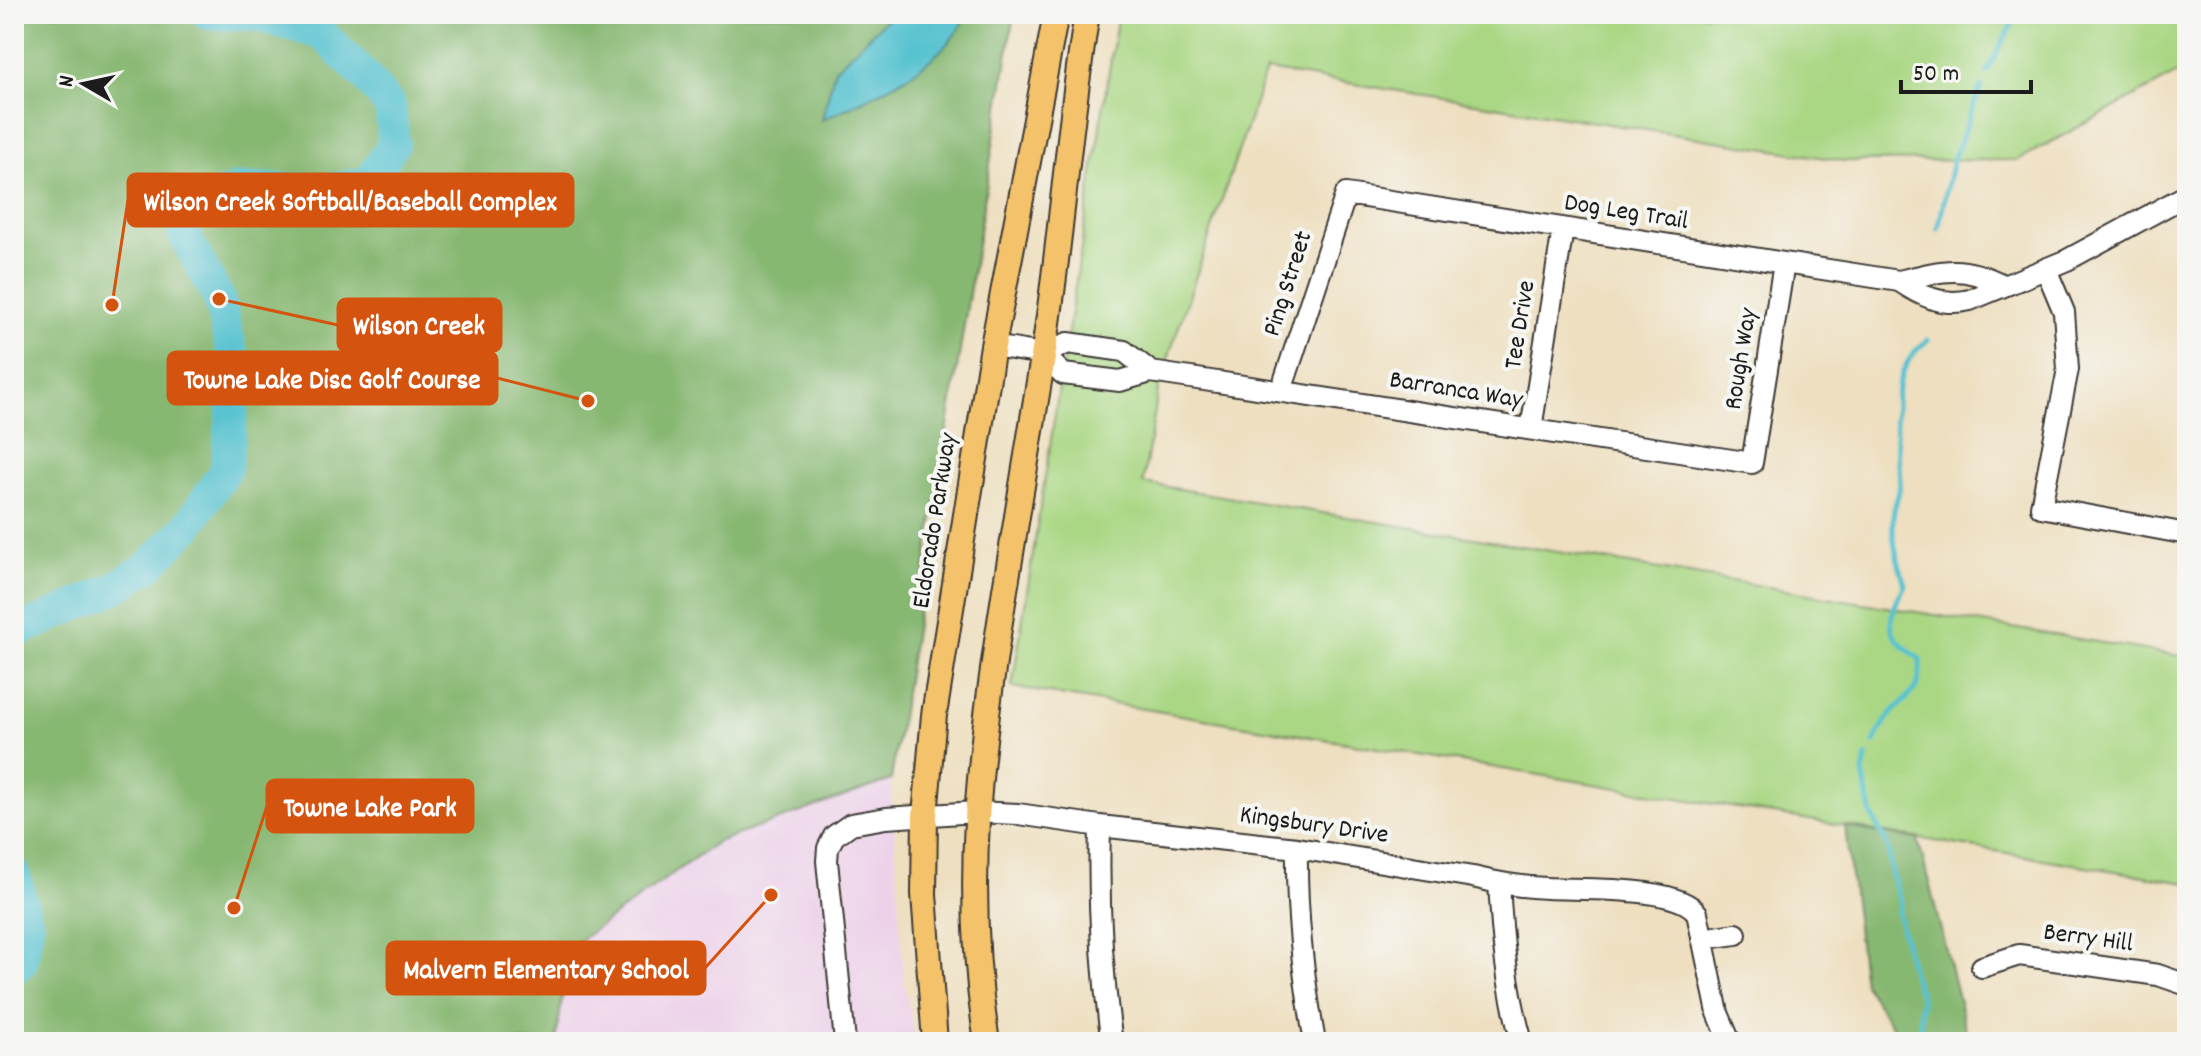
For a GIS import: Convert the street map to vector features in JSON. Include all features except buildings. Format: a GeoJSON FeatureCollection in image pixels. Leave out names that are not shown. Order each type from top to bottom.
{"type":"FeatureCollection","features":[{"type":"Feature","properties":{"kind":"main road","name":"Eldorado Parkway"},"geometry":{"type":"LineString","coordinates":[[935,1042],[925,932],[925,816],[939,676],[993,346],[1056,14]]}},
{"type":"Feature","properties":{"kind":"main road"},"geometry":{"type":"LineString","coordinates":[[987,1042],[975,920],[976,812],[988,698],[1060,242],[1068,145],[1087,14]]}},
{"type":"Feature","properties":{"kind":"street","name":"Dog Leg Trail"},"geometry":{"type":"LineString","coordinates":[[1346,194],[1899,281],[1924,297],[1958,303],[1981,297],[2067,260],[2187,195]]}},
{"type":"Feature","properties":{"kind":"street","name":"Ping Street"},"geometry":{"type":"LineString","coordinates":[[1281,391],[1346,194]]}},
{"type":"Feature","properties":{"kind":"street","name":"Tee Drive"},"geometry":{"type":"LineString","coordinates":[[1531,429],[1563,229]]}},
{"type":"Feature","properties":{"kind":"street","name":"Rough Way"},"geometry":{"type":"LineString","coordinates":[[1752,463],[1784,263]]}},
{"type":"Feature","properties":{"kind":"street"},"geometry":{"type":"LineString","coordinates":[[2046,269],[2064,312],[2068,369],[2041,507],[2187,534]]}},
{"type":"Feature","properties":{"kind":"street","name":"Dog Leg Trail"},"geometry":{"type":"LineString","coordinates":[[1899,281],[1932,272],[1955,270],[1980,273],[2003,285]]}},
{"type":"Feature","properties":{"kind":"street","name":"Barranca Way"},"geometry":{"type":"LineString","coordinates":[[993,346],[1043,354],[1068,343],[1124,351],[1151,372]]}},
{"type":"Feature","properties":{"kind":"street","name":"Barranca Way"},"geometry":{"type":"LineString","coordinates":[[1043,354],[1063,374],[1120,381],[1151,372],[1752,463]]}},
{"type":"Feature","properties":{"kind":"street","name":"Kingsbury Drive"},"geometry":{"type":"LineString","coordinates":[[845,1042],[828,848],[834,836],[851,824],[886,818],[976,812],[1018,814],[1297,848],[1499,883],[1672,898],[1692,906],[1697,913],[1702,939]]}},
{"type":"Feature","properties":{"kind":"street"},"geometry":{"type":"LineString","coordinates":[[1100,826],[1099,914],[1103,980],[1112,1042]]}},
{"type":"Feature","properties":{"kind":"street"},"geometry":{"type":"LineString","coordinates":[[1297,848],[1296,892],[1302,972],[1315,1042]]}},
{"type":"Feature","properties":{"kind":"street"},"geometry":{"type":"LineString","coordinates":[[1499,883],[1503,944],[1514,1015],[1522,1042]]}},
{"type":"Feature","properties":{"kind":"street"},"geometry":{"type":"LineString","coordinates":[[1730,1042],[1718,1013],[1702,939],[1736,934]]}},
{"type":"Feature","properties":{"kind":"street","name":"Berry Hill"},"geometry":{"type":"LineString","coordinates":[[1982,967],[2019,955],[2158,975],[2187,985]]}},
{"type":"Feature","properties":{"kind":"shaded area"},"geometry":{"type":"Polygon","coordinates":[[[891,780],[904,983],[916,1042],[556,1042],[569,948],[717,842],[891,780]]]}},
{"type":"Feature","properties":{"kind":"green space"},"geometry":{"type":"Polygon","coordinates":[[[14,14],[1014,14],[891,780],[717,842],[569,948],[556,1042],[14,1042],[14,14]]]}},
{"type":"Feature","properties":{"kind":"green space"},"geometry":{"type":"Polygon","coordinates":[[[1118,14],[2187,14],[2187,68],[2018,160],[1844,161],[1266,70],[1159,385],[1143,483],[2187,657],[2187,883],[1012,687],[1118,14]]]}},
{"type":"Feature","properties":{"kind":"green space"},"geometry":{"type":"Polygon","coordinates":[[[1845,827],[1918,839],[1969,1042],[1903,1042],[1864,984],[1845,827]]]}},
{"type":"Feature","properties":{"kind":"water"},"geometry":{"type":"Polygon","coordinates":[[[892,14],[966,14],[957,32],[925,64],[883,90],[822,120],[835,69],[892,14]]]}},
{"type":"Feature","properties":{"kind":"waterway"},"geometry":{"type":"LineString","coordinates":[[14,633],[113,589],[149,566],[187,527],[226,469],[237,373],[219,299],[183,233],[187,207],[238,189],[332,189],[369,182],[394,143],[390,106],[366,77],[322,34],[255,15],[208,14]]}},
{"type":"Feature","properties":{"kind":"waterway"},"geometry":{"type":"LineString","coordinates":[[1987,72],[2017,14]]}},
{"type":"Feature","properties":{"kind":"waterway"},"geometry":{"type":"LineString","coordinates":[[1938,229],[1953,160],[1981,86]]}},
{"type":"Feature","properties":{"kind":"waterway"},"geometry":{"type":"LineString","coordinates":[[1874,743],[1887,719],[1915,688],[1920,671],[1920,659],[1899,642],[1892,626],[1894,609],[1905,585],[1893,535],[1893,514],[1900,482],[1896,424],[1898,387],[1904,369],[1928,340]]}},
{"type":"Feature","properties":{"kind":"waterway"},"geometry":{"type":"LineString","coordinates":[[1867,756],[1863,772],[1871,813],[1888,847],[1892,875],[1901,903],[1898,913],[1921,998],[1920,1029],[1924,1042]]}},
{"type":"Feature","properties":{"kind":"waterway"},"geometry":{"type":"LineString","coordinates":[[14,873],[28,925],[22,962],[14,969]]}},
{"type":"Feature","properties":{"kind":"place","name":"Wilson Creek"},"geometry":{"type":"Point","coordinates":[219,299]}},
{"type":"Feature","properties":{"kind":"place","name":"Wilson Creek Softball/Baseball Complex"},"geometry":{"type":"Point","coordinates":[112,305]}},
{"type":"Feature","properties":{"kind":"place","name":"Towne Lake Disc Golf Course"},"geometry":{"type":"Point","coordinates":[588,401]}},
{"type":"Feature","properties":{"kind":"place","name":"Malvern Elementary School"},"geometry":{"type":"Point","coordinates":[771,895]}},
{"type":"Feature","properties":{"kind":"place","name":"Towne Lake Park"},"geometry":{"type":"Point","coordinates":[234,908]}}]}
